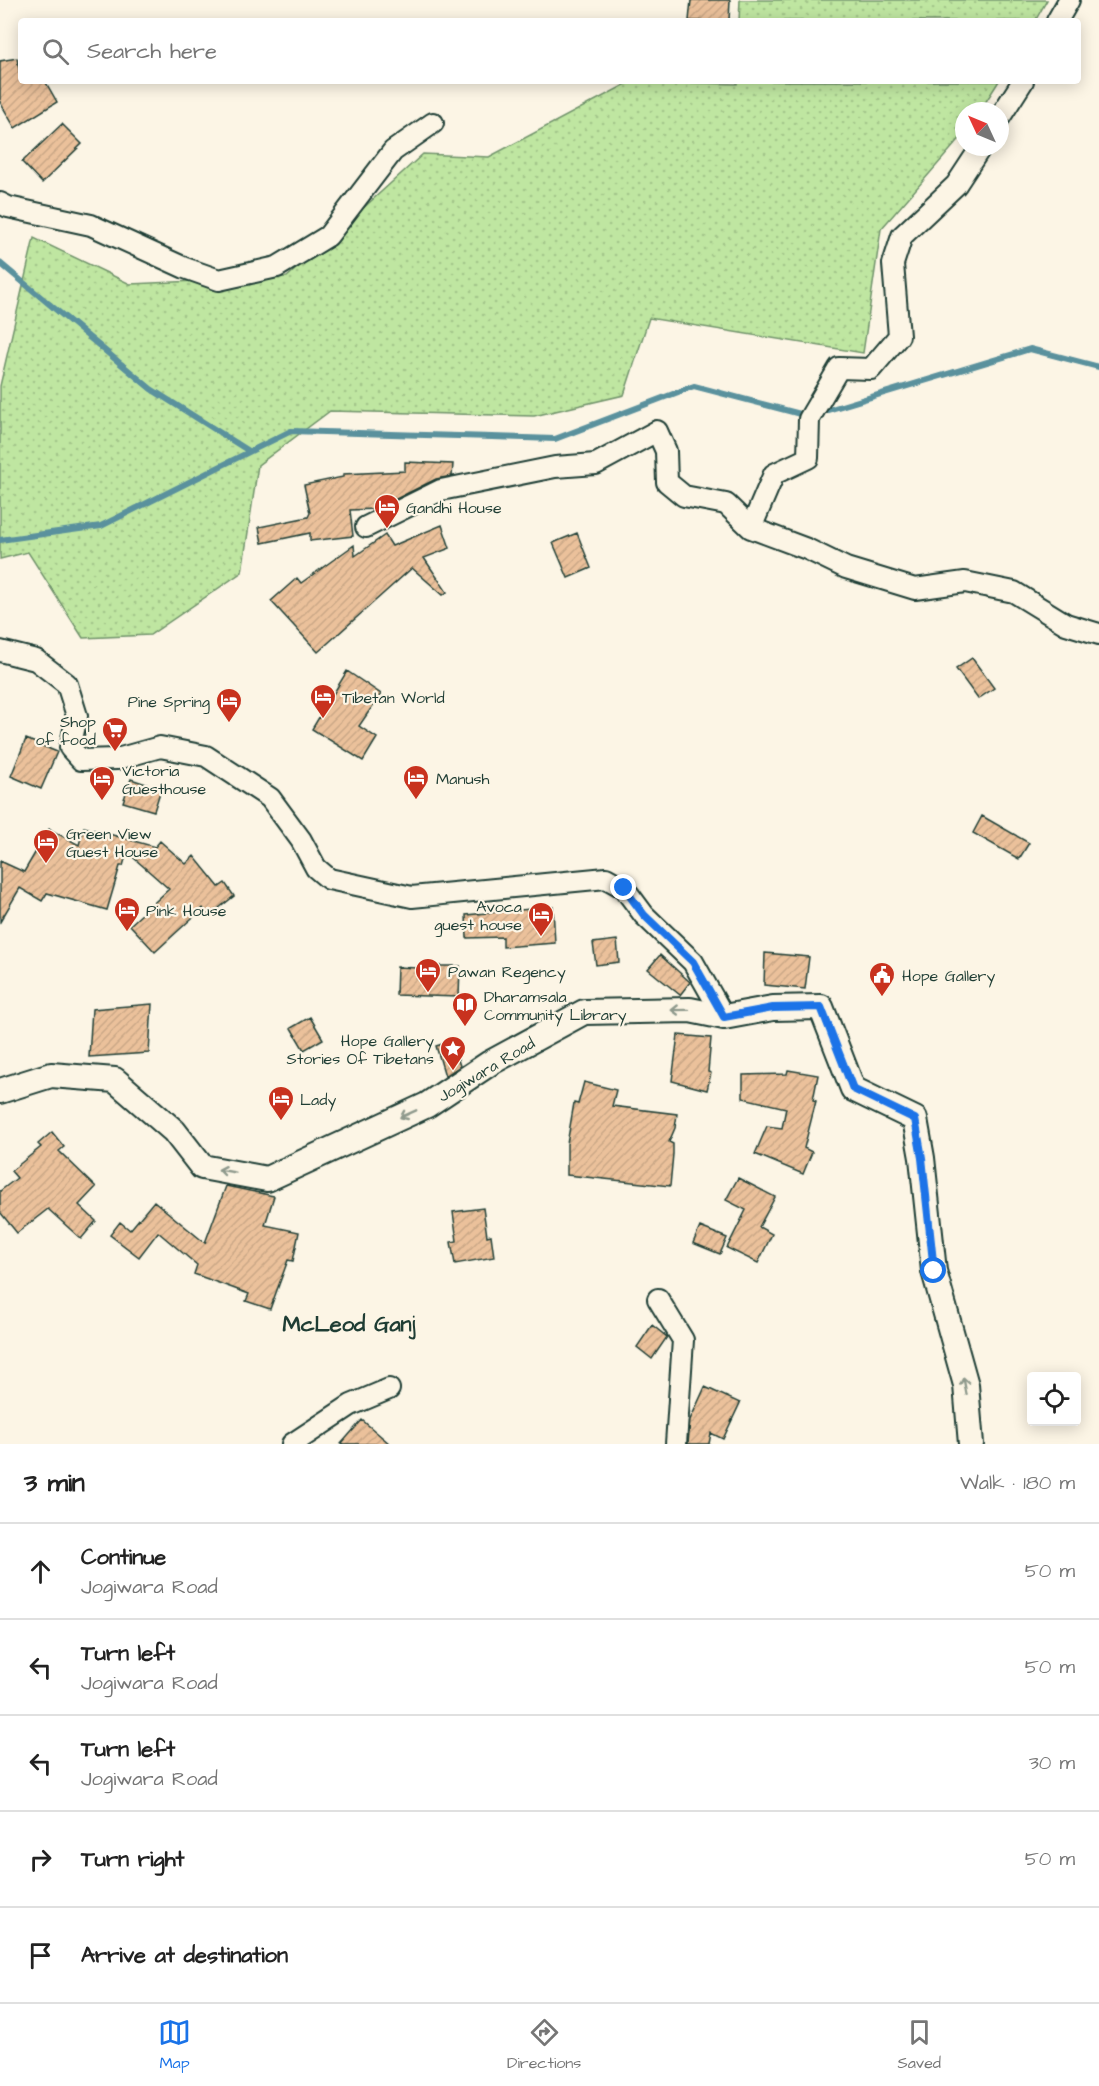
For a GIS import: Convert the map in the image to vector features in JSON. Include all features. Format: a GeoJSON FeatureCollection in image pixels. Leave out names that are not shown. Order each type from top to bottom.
{"type":"FeatureCollection","features":[{"type":"Feature","properties":{"kind":"street"},"geometry":{"type":"LineString","coordinates":[[1059,18],[1069,0]]}},
{"type":"Feature","properties":{"kind":"street"},"geometry":{"type":"LineString","coordinates":[[1009,103],[1021,84]]}},
{"type":"Feature","properties":{"kind":"street"},"geometry":{"type":"LineString","coordinates":[[0,203],[8,207],[91,225],[184,268],[219,280],[277,267],[328,236],[393,151],[433,123]]}},
{"type":"Feature","properties":{"kind":"street"},"geometry":{"type":"LineString","coordinates":[[751,528],[774,474],[808,458],[809,419],[839,368],[871,369],[900,336],[893,264],[902,236],[956,185],[975,156]]}},
{"type":"Feature","properties":{"kind":"street"},"geometry":{"type":"LineString","coordinates":[[366,527],[441,490],[555,467],[596,464],[657,431],[666,451],[667,482],[684,496],[726,504],[751,528],[807,549],[846,568],[915,589],[965,582],[1014,592],[1066,624],[1099,634]]}},
{"type":"Feature","properties":{"kind":"street"},"geometry":{"type":"LineString","coordinates":[[0,651],[36,660],[67,684],[77,716],[70,748],[81,760],[117,759],[160,747],[206,756],[270,798],[301,840],[316,868],[329,879],[412,897],[606,878],[624,888],[644,915],[693,962],[724,1017]]}},
{"type":"Feature","properties":{"kind":"street","name":"Jogiwara Road"},"geometry":{"type":"LineString","coordinates":[[0,1091],[51,1075],[115,1080],[174,1131],[202,1167],[267,1179],[427,1105],[490,1063],[584,1012],[690,1010],[724,1017],[773,1008],[821,1007],[853,1089],[915,1119],[922,1158],[934,1271],[966,1385],[971,1444]]}},
{"type":"Feature","properties":{"kind":"street"},"geometry":{"type":"LineString","coordinates":[[658,1299],[683,1340],[676,1444]]}},
{"type":"Feature","properties":{"kind":"street"},"geometry":{"type":"LineString","coordinates":[[292,1444],[351,1405],[389,1389]]}},
{"type":"Feature","properties":{"kind":"green space"},"geometry":{"type":"Polygon","coordinates":[[[740,0],[1047,0],[1037,18],[739,18],[740,0]]]}},
{"type":"Feature","properties":{"kind":"green space"},"geometry":{"type":"Polygon","coordinates":[[[626,84],[997,84],[986,102],[955,102],[955,144],[881,229],[863,353],[649,318],[624,395],[534,416],[330,411],[258,465],[242,572],[150,635],[83,638],[28,552],[0,559],[0,386],[34,238],[130,284],[287,277],[423,154],[489,157],[626,84]]]}},
{"type":"Feature","properties":{"kind":"building"},"geometry":{"type":"Polygon","coordinates":[[[691,0],[730,0],[729,18],[689,18],[691,0]]]}},
{"type":"Feature","properties":{"kind":"building"},"geometry":{"type":"Polygon","coordinates":[[[17,58],[18,84],[47,84],[57,102],[15,128],[0,102],[0,61],[17,58]]]}},
{"type":"Feature","properties":{"kind":"building"},"geometry":{"type":"Polygon","coordinates":[[[62,124],[82,144],[42,183],[22,162],[62,124]]]}},
{"type":"Feature","properties":{"kind":"building"},"geometry":{"type":"Polygon","coordinates":[[[405,462],[453,464],[452,476],[436,479],[376,509],[350,510],[353,536],[310,541],[310,533],[262,543],[259,527],[308,517],[310,513],[304,485],[343,477],[343,474],[405,471],[405,462]]]}},
{"type":"Feature","properties":{"kind":"building"},"geometry":{"type":"Polygon","coordinates":[[[442,525],[450,548],[424,558],[447,592],[443,595],[412,568],[318,652],[271,601],[297,578],[301,583],[354,545],[355,556],[385,535],[392,546],[442,525]]]}},
{"type":"Feature","properties":{"kind":"building"},"geometry":{"type":"Polygon","coordinates":[[[577,533],[591,568],[568,578],[553,543],[577,533]]]}},
{"type":"Feature","properties":{"kind":"building"},"geometry":{"type":"Polygon","coordinates":[[[972,658],[994,688],[978,699],[956,669],[972,658]]]}},
{"type":"Feature","properties":{"kind":"building"},"geometry":{"type":"Polygon","coordinates":[[[347,671],[381,694],[359,726],[377,738],[363,761],[312,729],[347,671]]]}},
{"type":"Feature","properties":{"kind":"building"},"geometry":{"type":"Polygon","coordinates":[[[26,739],[57,752],[41,789],[11,776],[26,739]]]}},
{"type":"Feature","properties":{"kind":"building"},"geometry":{"type":"Polygon","coordinates":[[[131,779],[161,789],[154,811],[123,802],[131,779]]]}},
{"type":"Feature","properties":{"kind":"building"},"geometry":{"type":"Polygon","coordinates":[[[982,816],[1029,843],[1019,859],[973,833],[982,816]]]}},
{"type":"Feature","properties":{"kind":"building"},"geometry":{"type":"Polygon","coordinates":[[[84,827],[155,847],[160,841],[186,864],[194,856],[219,887],[225,883],[234,896],[209,916],[203,908],[155,952],[130,925],[169,889],[127,852],[123,866],[120,866],[107,910],[47,893],[42,901],[20,888],[0,922],[0,861],[24,872],[49,829],[79,845],[84,827]]]}},
{"type":"Feature","properties":{"kind":"building"},"geometry":{"type":"Polygon","coordinates":[[[553,907],[555,943],[503,947],[503,937],[467,938],[466,915],[553,907]]]}},
{"type":"Feature","properties":{"kind":"building"},"geometry":{"type":"Polygon","coordinates":[[[617,940],[619,962],[596,965],[593,943],[617,940]]]}},
{"type":"Feature","properties":{"kind":"building"},"geometry":{"type":"Polygon","coordinates":[[[765,953],[809,957],[805,989],[764,985],[765,953]]]}},
{"type":"Feature","properties":{"kind":"building"},"geometry":{"type":"Polygon","coordinates":[[[660,955],[690,982],[680,995],[648,969],[660,955]]]}},
{"type":"Feature","properties":{"kind":"building"},"geometry":{"type":"Polygon","coordinates":[[[439,966],[460,966],[459,997],[396,995],[397,967],[439,969],[439,966]]]}},
{"type":"Feature","properties":{"kind":"building"},"geometry":{"type":"Polygon","coordinates":[[[152,1004],[149,1053],[89,1057],[92,1009],[152,1004]]]}},
{"type":"Feature","properties":{"kind":"building"},"geometry":{"type":"Polygon","coordinates":[[[310,1017],[323,1039],[304,1050],[291,1028],[310,1017]]]}},
{"type":"Feature","properties":{"kind":"building"},"geometry":{"type":"Polygon","coordinates":[[[678,1035],[711,1038],[708,1072],[711,1073],[707,1090],[672,1081],[678,1035]]]}},
{"type":"Feature","properties":{"kind":"building"},"geometry":{"type":"Polygon","coordinates":[[[452,1041],[460,1066],[445,1076],[436,1046],[452,1041]]]}},
{"type":"Feature","properties":{"kind":"building"},"geometry":{"type":"Polygon","coordinates":[[[788,1070],[818,1075],[813,1100],[816,1101],[804,1148],[812,1152],[803,1174],[755,1154],[767,1126],[782,1128],[786,1108],[743,1098],[743,1075],[787,1074],[788,1070]]]}},
{"type":"Feature","properties":{"kind":"building"},"geometry":{"type":"Polygon","coordinates":[[[584,1082],[616,1090],[612,1106],[677,1114],[675,1128],[669,1142],[673,1144],[670,1186],[567,1175],[567,1144],[574,1103],[578,1104],[584,1082]]]}},
{"type":"Feature","properties":{"kind":"building"},"geometry":{"type":"Polygon","coordinates":[[[52,1132],[64,1147],[59,1151],[96,1187],[79,1205],[96,1221],[81,1239],[48,1209],[17,1233],[0,1212],[0,1191],[17,1178],[11,1171],[41,1147],[38,1144],[52,1132]]]}},
{"type":"Feature","properties":{"kind":"building"},"geometry":{"type":"Polygon","coordinates":[[[738,1178],[775,1197],[759,1227],[772,1234],[758,1263],[727,1248],[746,1210],[726,1200],[738,1178]]]}},
{"type":"Feature","properties":{"kind":"building"},"geometry":{"type":"Polygon","coordinates":[[[226,1186],[274,1196],[265,1225],[299,1232],[293,1261],[288,1260],[270,1309],[246,1301],[249,1294],[194,1274],[197,1265],[158,1232],[139,1257],[110,1235],[120,1222],[130,1230],[154,1201],[205,1243],[226,1186]]]}},
{"type":"Feature","properties":{"kind":"building"},"geometry":{"type":"Polygon","coordinates":[[[483,1208],[487,1236],[491,1235],[494,1257],[455,1264],[451,1242],[457,1241],[453,1212],[483,1208]]]}},
{"type":"Feature","properties":{"kind":"building"},"geometry":{"type":"Polygon","coordinates":[[[700,1227],[727,1238],[720,1254],[693,1243],[700,1227]]]}},
{"type":"Feature","properties":{"kind":"building"},"geometry":{"type":"Polygon","coordinates":[[[652,1325],[667,1337],[652,1359],[637,1347],[652,1325]]]}},
{"type":"Feature","properties":{"kind":"building"},"geometry":{"type":"Polygon","coordinates":[[[705,1387],[740,1403],[723,1439],[711,1433],[709,1444],[688,1444],[690,1420],[705,1387]]]}},
{"type":"Feature","properties":{"kind":"building"},"geometry":{"type":"Polygon","coordinates":[[[362,1420],[390,1444],[341,1444],[362,1420]]]}},
{"type":"Feature","properties":{"kind":"waterway"},"geometry":{"type":"LineString","coordinates":[[0,263],[151,389],[249,451]]}},
{"type":"Feature","properties":{"kind":"waterway"},"geometry":{"type":"LineString","coordinates":[[818,413],[1030,349],[1099,367]]}},
{"type":"Feature","properties":{"kind":"waterway"},"geometry":{"type":"LineString","coordinates":[[0,540],[101,526],[291,431],[555,439],[694,386],[808,416]]}},
{"type":"Feature","properties":{"kind":"place","name":"Gandhi House"},"geometry":{"type":"Point","coordinates":[387,530]}},
{"type":"Feature","properties":{"kind":"place","name":"Tibetan World"},"geometry":{"type":"Point","coordinates":[323,720]}},
{"type":"Feature","properties":{"kind":"place","name":"Pine Spring"},"geometry":{"type":"Point","coordinates":[229,724]}},
{"type":"Feature","properties":{"kind":"place","name":"Shop of food"},"geometry":{"type":"Point","coordinates":[115,753]}},
{"type":"Feature","properties":{"kind":"place","name":"Manush"},"geometry":{"type":"Point","coordinates":[416,801]}},
{"type":"Feature","properties":{"kind":"place","name":"Victoria Guesthouse"},"geometry":{"type":"Point","coordinates":[102,802]}},
{"type":"Feature","properties":{"kind":"place","name":"Green View Guest House"},"geometry":{"type":"Point","coordinates":[46,865]}},
{"type":"Feature","properties":{"kind":"place","name":"Pink House"},"geometry":{"type":"Point","coordinates":[127,933]}},
{"type":"Feature","properties":{"kind":"place","name":"Avoca guest house"},"geometry":{"type":"Point","coordinates":[541,938]}},
{"type":"Feature","properties":{"kind":"place","name":"Pawan Regency"},"geometry":{"type":"Point","coordinates":[428,994]}},
{"type":"Feature","properties":{"kind":"place","name":"Hope Gallery"},"geometry":{"type":"Point","coordinates":[882,998]}},
{"type":"Feature","properties":{"kind":"place","name":"Dharamsala Community Library"},"geometry":{"type":"Point","coordinates":[465,1028]}},
{"type":"Feature","properties":{"kind":"place","name":"Hope Gallery Stories Of Tibetans"},"geometry":{"type":"Point","coordinates":[453,1072]}},
{"type":"Feature","properties":{"kind":"place","name":"Lady"},"geometry":{"type":"Point","coordinates":[281,1122]}},
{"type":"Feature","properties":{"kind":"district","name":"McLeod Ganj"},"geometry":{"type":"Point","coordinates":[349,1323]}},
{"type":"Feature","properties":{"kind":"route"},"geometry":{"type":"LineString","coordinates":[[624,888],[644,915],[693,962],[724,1017],[773,1008],[821,1007],[853,1089],[915,1119],[922,1158],[934,1271]]}}]}
